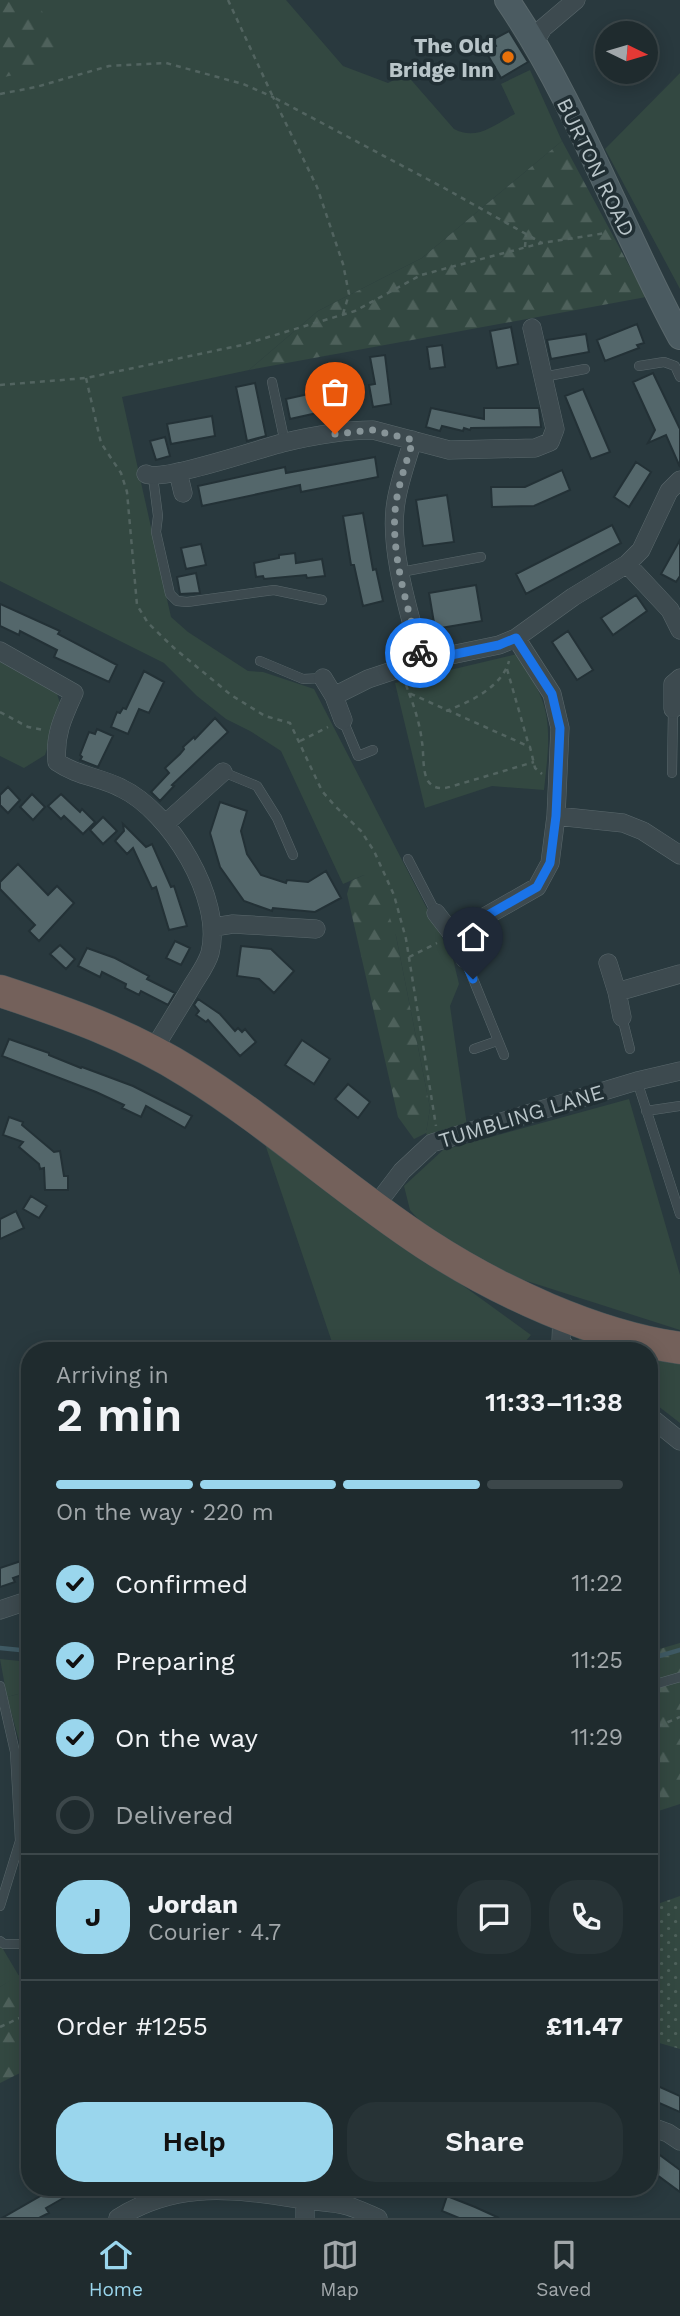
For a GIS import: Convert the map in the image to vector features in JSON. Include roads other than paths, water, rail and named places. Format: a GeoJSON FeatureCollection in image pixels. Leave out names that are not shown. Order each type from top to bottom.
{"type":"FeatureCollection","features":[{"type":"Feature","properties":{"kind":"highway"},"geometry":{"type":"LineString","coordinates":[[0,991],[77,1016],[153,1051],[221,1093],[425,1243],[460,1265],[538,1305],[652,1342]]}},
{"type":"Feature","properties":{"kind":"highway"},"geometry":{"type":"LineString","coordinates":[[658,1343],[680,1348]]}},
{"type":"Feature","properties":{"kind":"street"},"geometry":{"type":"LineString","coordinates":[[534,43],[543,28],[576,0]]}},
{"type":"Feature","properties":{"kind":"street","name":"BURTON ROAD"},"geometry":{"type":"LineString","coordinates":[[514,1],[680,337]]}},
{"type":"Feature","properties":{"kind":"street"},"geometry":{"type":"LineString","coordinates":[[150,476],[178,472],[285,443],[360,430],[373,430],[449,450],[535,448],[550,442],[555,429],[532,328]]}},
{"type":"Feature","properties":{"kind":"street"},"geometry":{"type":"LineString","coordinates":[[413,440],[395,509],[395,537],[407,607],[422,661]]}},
{"type":"Feature","properties":{"kind":"street"},"geometry":{"type":"LineString","coordinates":[[178,472],[183,493]]}},
{"type":"Feature","properties":{"kind":"street"},"geometry":{"type":"LineString","coordinates":[[334,696],[368,679],[422,661],[499,645],[516,638],[573,597],[627,564],[641,550],[668,491],[680,480]]}},
{"type":"Feature","properties":{"kind":"street"},"geometry":{"type":"LineString","coordinates":[[627,564],[670,610],[680,630]]}},
{"type":"Feature","properties":{"kind":"street"},"geometry":{"type":"LineString","coordinates":[[453,935],[537,887],[550,863],[556,816],[560,728],[552,694],[516,638]]}},
{"type":"Feature","properties":{"kind":"street"},"geometry":{"type":"LineString","coordinates":[[0,651],[74,694],[58,729],[55,748],[57,762],[70,771],[122,788],[166,823],[197,871],[214,927],[210,955],[153,1051]]}},
{"type":"Feature","properties":{"kind":"street"},"geometry":{"type":"LineString","coordinates":[[323,678],[334,696],[343,720]]}},
{"type":"Feature","properties":{"kind":"street"},"geometry":{"type":"LineString","coordinates":[[673,709],[673,684],[680,678]]}},
{"type":"Feature","properties":{"kind":"street"},"geometry":{"type":"LineString","coordinates":[[166,823],[223,772]]}},
{"type":"Feature","properties":{"kind":"street"},"geometry":{"type":"LineString","coordinates":[[556,816],[623,823],[643,831],[680,855]]}},
{"type":"Feature","properties":{"kind":"street"},"geometry":{"type":"LineString","coordinates":[[436,913],[453,935],[465,959]]}},
{"type":"Feature","properties":{"kind":"street"},"geometry":{"type":"LineString","coordinates":[[214,927],[233,924],[316,929]]}},
{"type":"Feature","properties":{"kind":"street"},"geometry":{"type":"LineString","coordinates":[[608,963],[622,1017]]}},
{"type":"Feature","properties":{"kind":"street"},"geometry":{"type":"LineString","coordinates":[[617,992],[680,974]]}},
{"type":"Feature","properties":{"kind":"street","name":"TUMBLING LANE"},"geometry":{"type":"LineString","coordinates":[[383,1196],[402,1171],[432,1143],[637,1081],[680,1071]]}},
{"type":"Feature","properties":{"kind":"street"},"geometry":{"type":"LineString","coordinates":[[562,1314],[562,1342]]}},
{"type":"Feature","properties":{"kind":"street"},"geometry":{"type":"LineString","coordinates":[[658,1423],[680,1441]]}},
{"type":"Feature","properties":{"kind":"street"},"geometry":{"type":"LineString","coordinates":[[0,1610],[21,1607]]}},
{"type":"Feature","properties":{"kind":"street"},"geometry":{"type":"LineString","coordinates":[[658,2129],[680,2141]]}},
{"type":"Feature","properties":{"kind":"street"},"geometry":{"type":"LineString","coordinates":[[118,2218],[151,2196]]}},
{"type":"Feature","properties":{"kind":"street"},"geometry":{"type":"LineString","coordinates":[[268,2196],[305,2209],[346,2205],[378,2218]]}},
{"type":"Feature","properties":{"kind":"lane"},"geometry":{"type":"LineString","coordinates":[[639,366],[664,362],[675,366],[680,377]]}},
{"type":"Feature","properties":{"kind":"lane"},"geometry":{"type":"LineString","coordinates":[[543,377],[585,369]]}},
{"type":"Feature","properties":{"kind":"lane"},"geometry":{"type":"LineString","coordinates":[[272,382],[285,443]]}},
{"type":"Feature","properties":{"kind":"lane"},"geometry":{"type":"LineString","coordinates":[[150,476],[158,516],[156,532],[170,594],[177,601],[187,602],[274,590],[322,600]]}},
{"type":"Feature","properties":{"kind":"lane"},"geometry":{"type":"LineString","coordinates":[[401,572],[481,557]]}},
{"type":"Feature","properties":{"kind":"lane"},"geometry":{"type":"LineString","coordinates":[[260,662],[303,679],[323,678]]}},
{"type":"Feature","properties":{"kind":"lane"},"geometry":{"type":"LineString","coordinates":[[672,773],[673,709]]}},
{"type":"Feature","properties":{"kind":"lane"},"geometry":{"type":"LineString","coordinates":[[343,720],[358,756],[373,750]]}},
{"type":"Feature","properties":{"kind":"lane"},"geometry":{"type":"LineString","coordinates":[[223,772],[257,786],[277,818],[293,855]]}},
{"type":"Feature","properties":{"kind":"lane"},"geometry":{"type":"LineString","coordinates":[[408,859],[436,913]]}},
{"type":"Feature","properties":{"kind":"lane"},"geometry":{"type":"LineString","coordinates":[[465,959],[505,1055]]}},
{"type":"Feature","properties":{"kind":"lane"},"geometry":{"type":"LineString","coordinates":[[622,1017],[630,1049]]}},
{"type":"Feature","properties":{"kind":"lane"},"geometry":{"type":"LineString","coordinates":[[474,1049],[497,1041]]}},
{"type":"Feature","properties":{"kind":"lane"},"geometry":{"type":"LineString","coordinates":[[637,1081],[680,1214]]}},
{"type":"Feature","properties":{"kind":"lane"},"geometry":{"type":"LineString","coordinates":[[646,1111],[680,1106]]}},
{"type":"Feature","properties":{"kind":"lane"},"geometry":{"type":"LineString","coordinates":[[658,1683],[680,1676]]}},
{"type":"Feature","properties":{"kind":"lane"},"geometry":{"type":"LineString","coordinates":[[0,1686],[15,1752],[20,1841],[0,1906]]}},
{"type":"Feature","properties":{"kind":"lane"},"geometry":{"type":"LineString","coordinates":[[0,1941],[4,1944],[21,1944]]}},
{"type":"Feature","properties":{"kind":"waterway"},"geometry":{"type":"LineString","coordinates":[[0,1648],[21,1650]]}},
{"type":"Feature","properties":{"kind":"waterway"},"geometry":{"type":"LineString","coordinates":[[658,1656],[680,1650]]}},
{"type":"Feature","properties":{"kind":"place","name":"The Old Bridge Inn"},"geometry":{"type":"Point","coordinates":[508,57]}}]}
